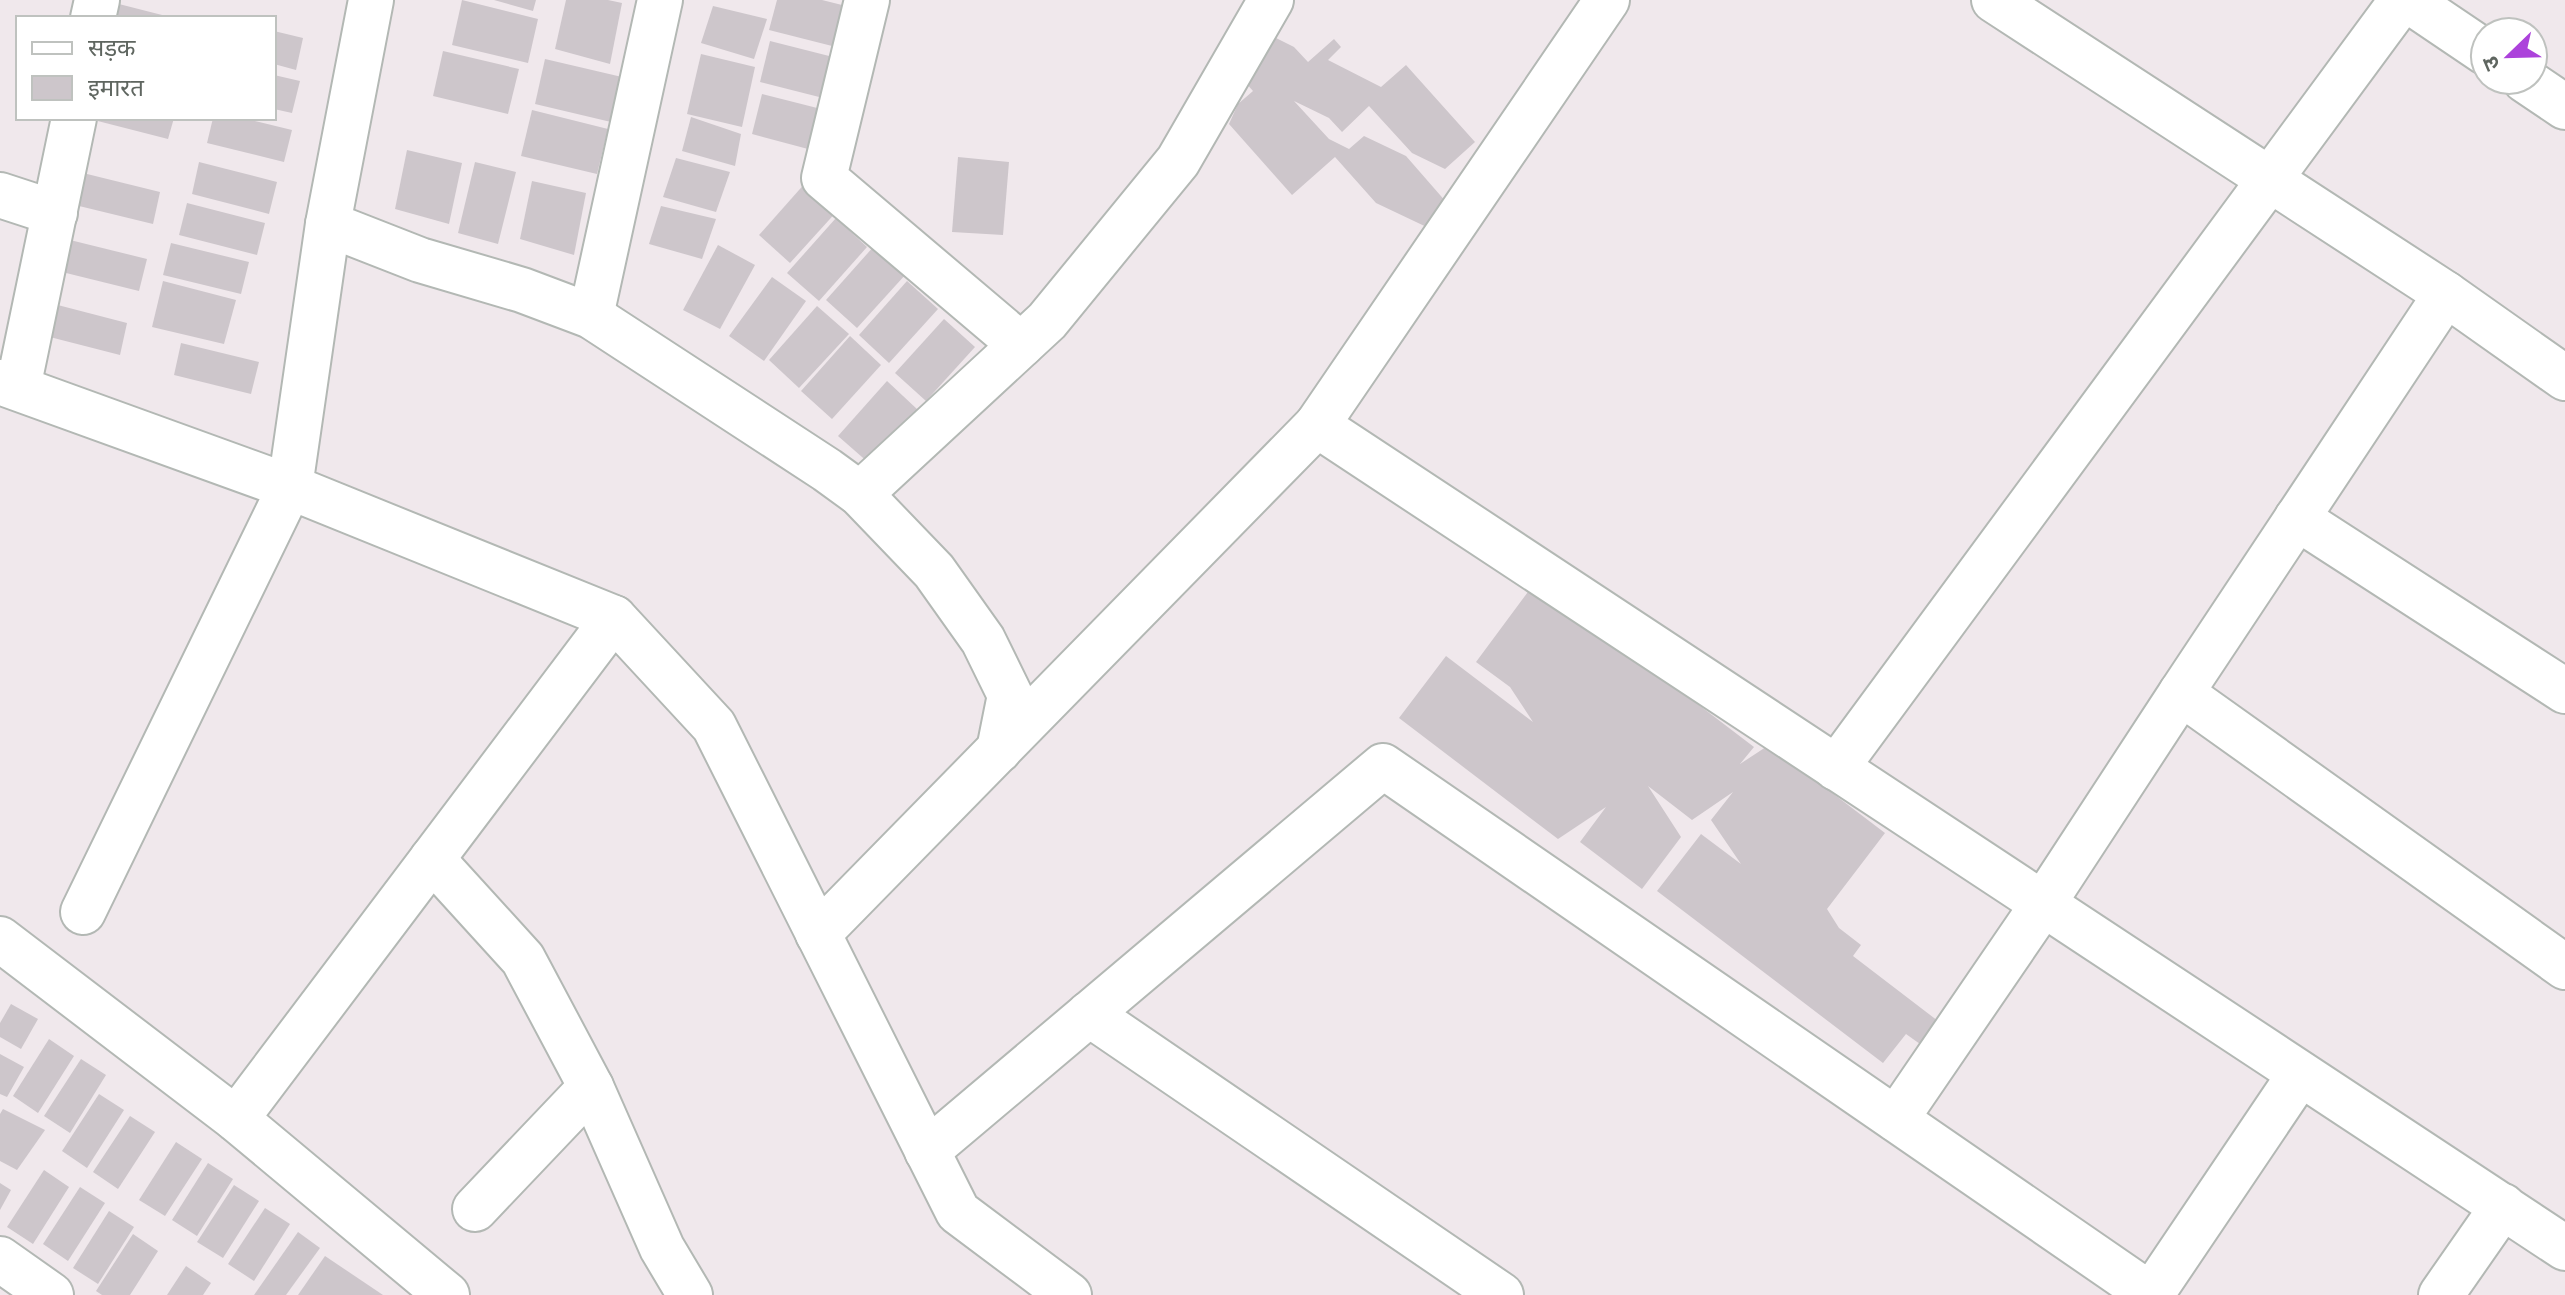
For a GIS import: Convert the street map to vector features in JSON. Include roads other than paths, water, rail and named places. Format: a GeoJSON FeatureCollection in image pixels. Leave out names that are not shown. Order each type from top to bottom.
{"type":"FeatureCollection","features":[{"type":"Feature","properties":{"kind":"street"},"geometry":{"type":"LineString","coordinates":[[83,912],[290,487],[328,224],[371,0]]}},
{"type":"Feature","properties":{"kind":"street"},"geometry":{"type":"LineString","coordinates":[[591,316],[660,0]]}},
{"type":"Feature","properties":{"kind":"street"},"geometry":{"type":"LineString","coordinates":[[867,0],[824,178],[1021,345]]}},
{"type":"Feature","properties":{"kind":"street"},"geometry":{"type":"LineString","coordinates":[[860,494],[1047,321],[1178,161],[1271,0]]}},
{"type":"Feature","properties":{"kind":"street"},"geometry":{"type":"LineString","coordinates":[[818,934],[1317,425],[1607,0]]}},
{"type":"Feature","properties":{"kind":"street"},"geometry":{"type":"LineString","coordinates":[[1994,0],[2446,294],[2565,378]]}},
{"type":"Feature","properties":{"kind":"street"},"geometry":{"type":"LineString","coordinates":[[1836,768],[2402,0]]}},
{"type":"Feature","properties":{"kind":"street"},"geometry":{"type":"LineString","coordinates":[[2408,0],[2469,41]]}},
{"type":"Feature","properties":{"kind":"street"},"geometry":{"type":"LineString","coordinates":[[74,120],[55,213],[9,385],[290,487],[614,618],[714,726],[958,1212],[1069,1295]]}},
{"type":"Feature","properties":{"kind":"street"},"geometry":{"type":"LineString","coordinates":[[0,195],[55,213]]}},
{"type":"Feature","properties":{"kind":"street"},"geometry":{"type":"LineString","coordinates":[[328,224],[420,260],[522,290],[591,316],[860,494],[934,571],[983,640],[1010,695],[999,750]]}},
{"type":"Feature","properties":{"kind":"street"},"geometry":{"type":"LineString","coordinates":[[1896,1119],[2043,904],[2446,294]]}},
{"type":"Feature","properties":{"kind":"street"},"geometry":{"type":"LineString","coordinates":[[1317,425],[2565,1248]]}},
{"type":"Feature","properties":{"kind":"street"},"geometry":{"type":"LineString","coordinates":[[2297,518],[2565,691]]}},
{"type":"Feature","properties":{"kind":"street"},"geometry":{"type":"LineString","coordinates":[[256,1093],[614,618]]}},
{"type":"Feature","properties":{"kind":"street"},"geometry":{"type":"LineString","coordinates":[[2181,693],[2565,967]]}},
{"type":"Feature","properties":{"kind":"street"},"geometry":{"type":"LineString","coordinates":[[927,1151],[1383,766],[2151,1295],[2300,1074]]}},
{"type":"Feature","properties":{"kind":"street"},"geometry":{"type":"LineString","coordinates":[[432,859],[523,959],[591,1087],[662,1248],[690,1295]]}},
{"type":"Feature","properties":{"kind":"street"},"geometry":{"type":"LineString","coordinates":[[0,939],[256,1093],[447,1295]]}},
{"type":"Feature","properties":{"kind":"street"},"geometry":{"type":"LineString","coordinates":[[1089,1014],[1493,1293]]}},
{"type":"Feature","properties":{"kind":"street"},"geometry":{"type":"LineString","coordinates":[[475,1209],[591,1087]]}},
{"type":"Feature","properties":{"kind":"street"},"geometry":{"type":"LineString","coordinates":[[2441,1295],[2503,1206]]}},
{"type":"Feature","properties":{"kind":"street"},"geometry":{"type":"LineString","coordinates":[[0,1259],[51,1295]]}}]}
